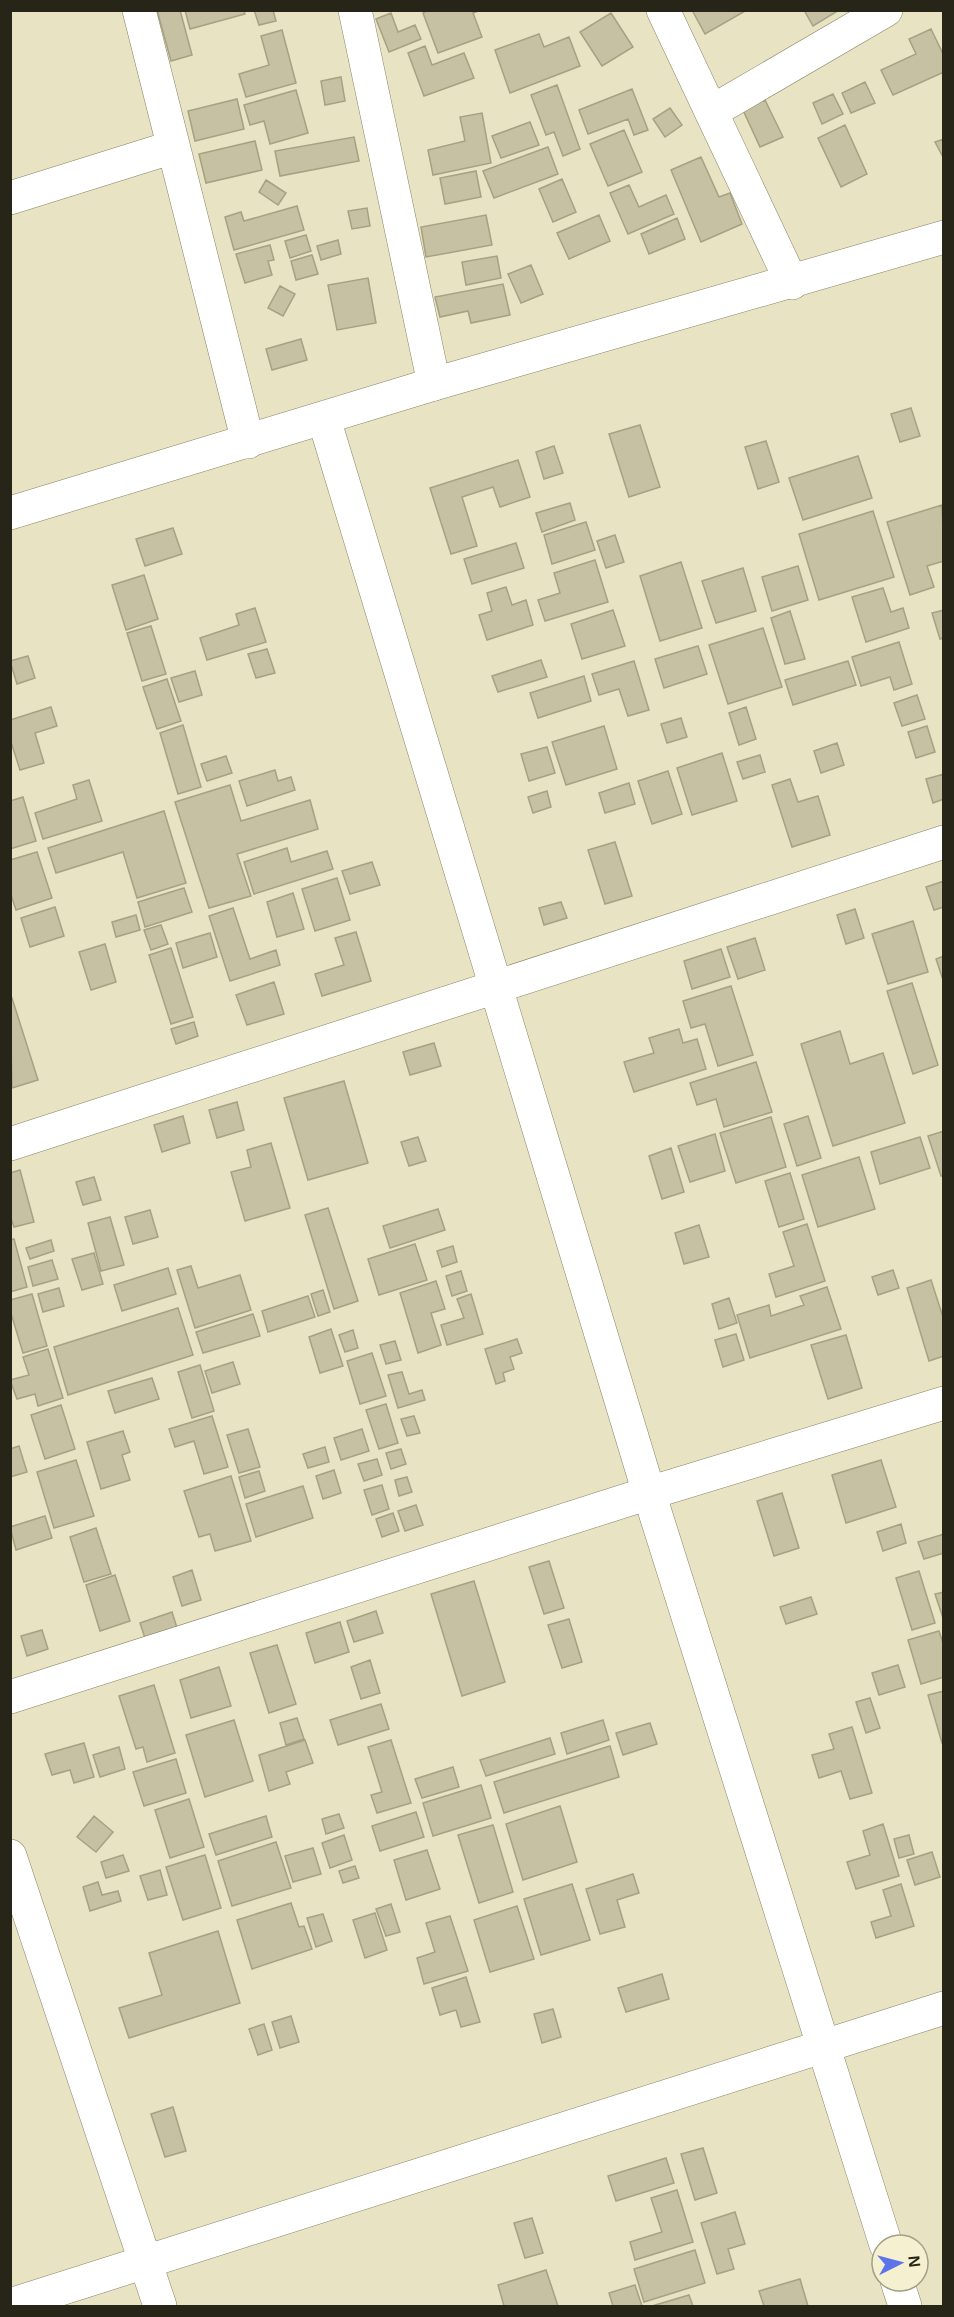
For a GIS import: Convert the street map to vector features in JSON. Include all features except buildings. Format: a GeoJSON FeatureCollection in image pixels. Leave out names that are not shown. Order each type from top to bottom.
{"type":"FeatureCollection","features":[{"type":"Feature","properties":{"kind":"street"},"geometry":{"type":"LineString","coordinates":[[139,10],[248,442]]}},
{"type":"Feature","properties":{"kind":"street"},"geometry":{"type":"LineString","coordinates":[[355,10],[434,384]]}},
{"type":"Feature","properties":{"kind":"street"},"geometry":{"type":"LineString","coordinates":[[663,10],[792,283]]}},
{"type":"Feature","properties":{"kind":"street"},"geometry":{"type":"LineString","coordinates":[[711,112],[886,10]]}},
{"type":"Feature","properties":{"kind":"street"},"geometry":{"type":"LineString","coordinates":[[10,198],[173,147]]}},
{"type":"Feature","properties":{"kind":"street"},"geometry":{"type":"LineString","coordinates":[[10,513],[434,384],[792,283],[944,237]]}},
{"type":"Feature","properties":{"kind":"street"},"geometry":{"type":"LineString","coordinates":[[324,418],[494,988],[649,1493],[882,2233]]}},
{"type":"Feature","properties":{"kind":"street"},"geometry":{"type":"LineString","coordinates":[[10,1144],[944,842]]}},
{"type":"Feature","properties":{"kind":"street"},"geometry":{"type":"LineString","coordinates":[[10,1697],[649,1493],[944,1403]]}},
{"type":"Feature","properties":{"kind":"street"},"geometry":{"type":"LineString","coordinates":[[10,1856],[160,2307]]}},
{"type":"Feature","properties":{"kind":"street"},"geometry":{"type":"LineString","coordinates":[[10,2305],[944,2008]]}}]}
